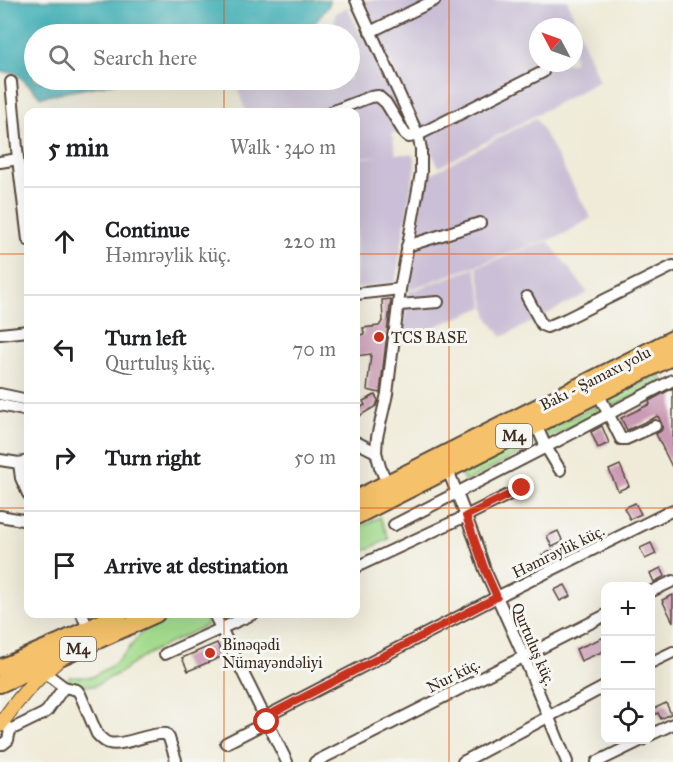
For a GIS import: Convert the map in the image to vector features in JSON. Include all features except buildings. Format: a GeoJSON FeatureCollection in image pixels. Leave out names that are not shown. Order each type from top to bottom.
{"type":"FeatureCollection","features":[{"type":"Feature","properties":{"kind":"highway","name":"Bakı - Şamaxı yolu"},"geometry":{"type":"LineString","coordinates":[[360,496],[673,339]]}},
{"type":"Feature","properties":{"kind":"highway","name":"Bakı - Şamaxı yolu"},"geometry":{"type":"LineString","coordinates":[[360,514],[672,358]]}},
{"type":"Feature","properties":{"kind":"highway","name":"M4"},"geometry":{"type":"LineString","coordinates":[[0,684],[61,649],[85,621],[100,618]]}},
{"type":"Feature","properties":{"kind":"highway","name":"M4"},"geometry":{"type":"LineString","coordinates":[[0,668],[61,649],[145,618]]}},
{"type":"Feature","properties":{"kind":"highway"},"geometry":{"type":"LineString","coordinates":[[0,658],[61,649]]}},
{"type":"Feature","properties":{"kind":"main road"},"geometry":{"type":"LineString","coordinates":[[4,726],[27,689],[45,672],[61,649]]}},
{"type":"Feature","properties":{"kind":"street"},"geometry":{"type":"LineString","coordinates":[[356,0],[418,135],[421,149],[421,173],[400,289],[387,394],[377,437],[376,452],[387,483]]}},
{"type":"Feature","properties":{"kind":"street"},"geometry":{"type":"LineString","coordinates":[[370,32],[435,0]]}},
{"type":"Feature","properties":{"kind":"street"},"geometry":{"type":"LineString","coordinates":[[341,108],[378,96],[386,103],[409,137],[418,135],[543,72]]}},
{"type":"Feature","properties":{"kind":"street"},"geometry":{"type":"LineString","coordinates":[[11,82],[24,208]]}},
{"type":"Feature","properties":{"kind":"street"},"geometry":{"type":"LineString","coordinates":[[0,162],[18,159]]}},
{"type":"Feature","properties":{"kind":"street"},"geometry":{"type":"LineString","coordinates":[[407,246],[480,223]]}},
{"type":"Feature","properties":{"kind":"street"},"geometry":{"type":"LineString","coordinates":[[527,297],[542,325],[547,327],[673,266]]}},
{"type":"Feature","properties":{"kind":"street"},"geometry":{"type":"LineString","coordinates":[[360,294],[400,289]]}},
{"type":"Feature","properties":{"kind":"street"},"geometry":{"type":"LineString","coordinates":[[399,305],[438,302]]}},
{"type":"Feature","properties":{"kind":"street"},"geometry":{"type":"LineString","coordinates":[[0,334],[24,331]]}},
{"type":"Feature","properties":{"kind":"street"},"geometry":{"type":"LineString","coordinates":[[394,525],[673,380]]}},
{"type":"Feature","properties":{"kind":"street"},"geometry":{"type":"LineString","coordinates":[[598,393],[621,439],[626,440],[655,426]]}},
{"type":"Feature","properties":{"kind":"street"},"geometry":{"type":"LineString","coordinates":[[0,394],[24,399]]}},
{"type":"Feature","properties":{"kind":"street"},"geometry":{"type":"LineString","coordinates":[[0,405],[24,410]]}},
{"type":"Feature","properties":{"kind":"street"},"geometry":{"type":"LineString","coordinates":[[536,425],[560,470]]}},
{"type":"Feature","properties":{"kind":"street"},"geometry":{"type":"LineString","coordinates":[[360,444],[376,452]]}},
{"type":"Feature","properties":{"kind":"street"},"geometry":{"type":"LineString","coordinates":[[0,460],[24,462],[21,478],[24,485]]}},
{"type":"Feature","properties":{"kind":"street","name":"Qurtuluş küç."},"geometry":{"type":"LineString","coordinates":[[447,470],[485,570],[567,762]]}},
{"type":"Feature","properties":{"kind":"street"},"geometry":{"type":"LineString","coordinates":[[360,565],[522,488]]}},
{"type":"Feature","properties":{"kind":"street","name":"Həmrəylik küç."},"geometry":{"type":"LineString","coordinates":[[226,743],[266,719],[497,597],[673,510]]}},
{"type":"Feature","properties":{"kind":"street"},"geometry":{"type":"LineString","coordinates":[[0,516],[24,520]]}},
{"type":"Feature","properties":{"kind":"street"},"geometry":{"type":"LineString","coordinates":[[655,590],[673,581]]}},
{"type":"Feature","properties":{"kind":"street"},"geometry":{"type":"LineString","coordinates":[[216,618],[287,762]]}},
{"type":"Feature","properties":{"kind":"street"},"geometry":{"type":"LineString","coordinates":[[165,654],[244,618]]}},
{"type":"Feature","properties":{"kind":"street","name":"Nur küç."},"geometry":{"type":"LineString","coordinates":[[315,762],[601,618]]}},
{"type":"Feature","properties":{"kind":"street"},"geometry":{"type":"LineString","coordinates":[[655,661],[673,652]]}},
{"type":"Feature","properties":{"kind":"street"},"geometry":{"type":"LineString","coordinates":[[45,672],[64,687],[77,690],[81,694],[101,739],[109,743],[119,743],[159,733],[166,734],[176,760]]}},
{"type":"Feature","properties":{"kind":"street"},"geometry":{"type":"LineString","coordinates":[[0,744],[8,740],[4,726],[43,714],[64,687]]}},
{"type":"Feature","properties":{"kind":"street"},"geometry":{"type":"LineString","coordinates":[[463,762],[601,690]]}},
{"type":"Feature","properties":{"kind":"street"},"geometry":{"type":"LineString","coordinates":[[655,733],[673,724]]}},
{"type":"Feature","properties":{"kind":"street"},"geometry":{"type":"LineString","coordinates":[[597,762],[634,744]]}},
{"type":"Feature","properties":{"kind":"shaded area"},"geometry":{"type":"Polygon","coordinates":[[[363,0],[567,0],[574,18],[529,18],[529,72],[583,72],[583,40],[599,81],[439,167],[422,134],[363,0]]]}},
{"type":"Feature","properties":{"kind":"shaded area"},"geometry":{"type":"Polygon","coordinates":[[[347,7],[355,24],[334,24],[335,14],[347,7]]]}},
{"type":"Feature","properties":{"kind":"shaded area"},"geometry":{"type":"Polygon","coordinates":[[[360,34],[372,48],[407,126],[392,134],[396,154],[411,154],[415,158],[395,283],[360,287],[360,158],[380,156],[360,157],[360,108],[245,108],[238,90],[360,90],[360,34]]]}},
{"type":"Feature","properties":{"kind":"shaded area"},"geometry":{"type":"Polygon","coordinates":[[[536,118],[591,218],[564,234],[408,290],[425,177],[536,118]]]}},
{"type":"Feature","properties":{"kind":"shaded area"},"geometry":{"type":"Polygon","coordinates":[[[548,241],[588,293],[502,337],[488,318],[477,267],[548,241]]]}},
{"type":"Feature","properties":{"kind":"shaded area"},"geometry":{"type":"Polygon","coordinates":[[[475,268],[484,307],[416,334],[403,333],[408,292],[475,268]]]}},
{"type":"Feature","properties":{"kind":"green space"},"geometry":{"type":"Polygon","coordinates":[[[660,374],[663,381],[613,406],[610,399],[660,374]]]}},
{"type":"Feature","properties":{"kind":"green space"},"geometry":{"type":"Polygon","coordinates":[[[596,406],[599,413],[546,439],[543,432],[596,406]]]}},
{"type":"Feature","properties":{"kind":"green space"},"geometry":{"type":"Polygon","coordinates":[[[532,438],[535,445],[465,482],[461,474],[532,438]]]}},
{"type":"Feature","properties":{"kind":"green space"},"geometry":{"type":"Polygon","coordinates":[[[380,517],[389,539],[360,553],[360,527],[380,517]]]}},
{"type":"Feature","properties":{"kind":"green space"},"geometry":{"type":"Polygon","coordinates":[[[171,618],[204,618],[207,625],[147,654],[94,686],[67,684],[69,677],[92,677],[113,665],[143,631],[171,618]]]}},
{"type":"Feature","properties":{"kind":"water"},"geometry":{"type":"Polygon","coordinates":[[[0,0],[329,0],[329,5],[314,24],[24,24],[24,81],[16,73],[0,72],[0,0]]]}},
{"type":"Feature","properties":{"kind":"water"},"geometry":{"type":"Polygon","coordinates":[[[34,90],[77,90],[41,97],[34,90]]]}},
{"type":"Feature","properties":{"kind":"place","name":"TCS BASE"},"geometry":{"type":"Point","coordinates":[379,337]}},
{"type":"Feature","properties":{"kind":"place","name":"Binəqədi Nümayəndəliyi"},"geometry":{"type":"Point","coordinates":[210,653]}},
{"type":"Feature","properties":{"kind":"route"},"geometry":{"type":"LineString","coordinates":[[267,722],[265,717],[497,597],[466,516],[522,488]]}}]}
